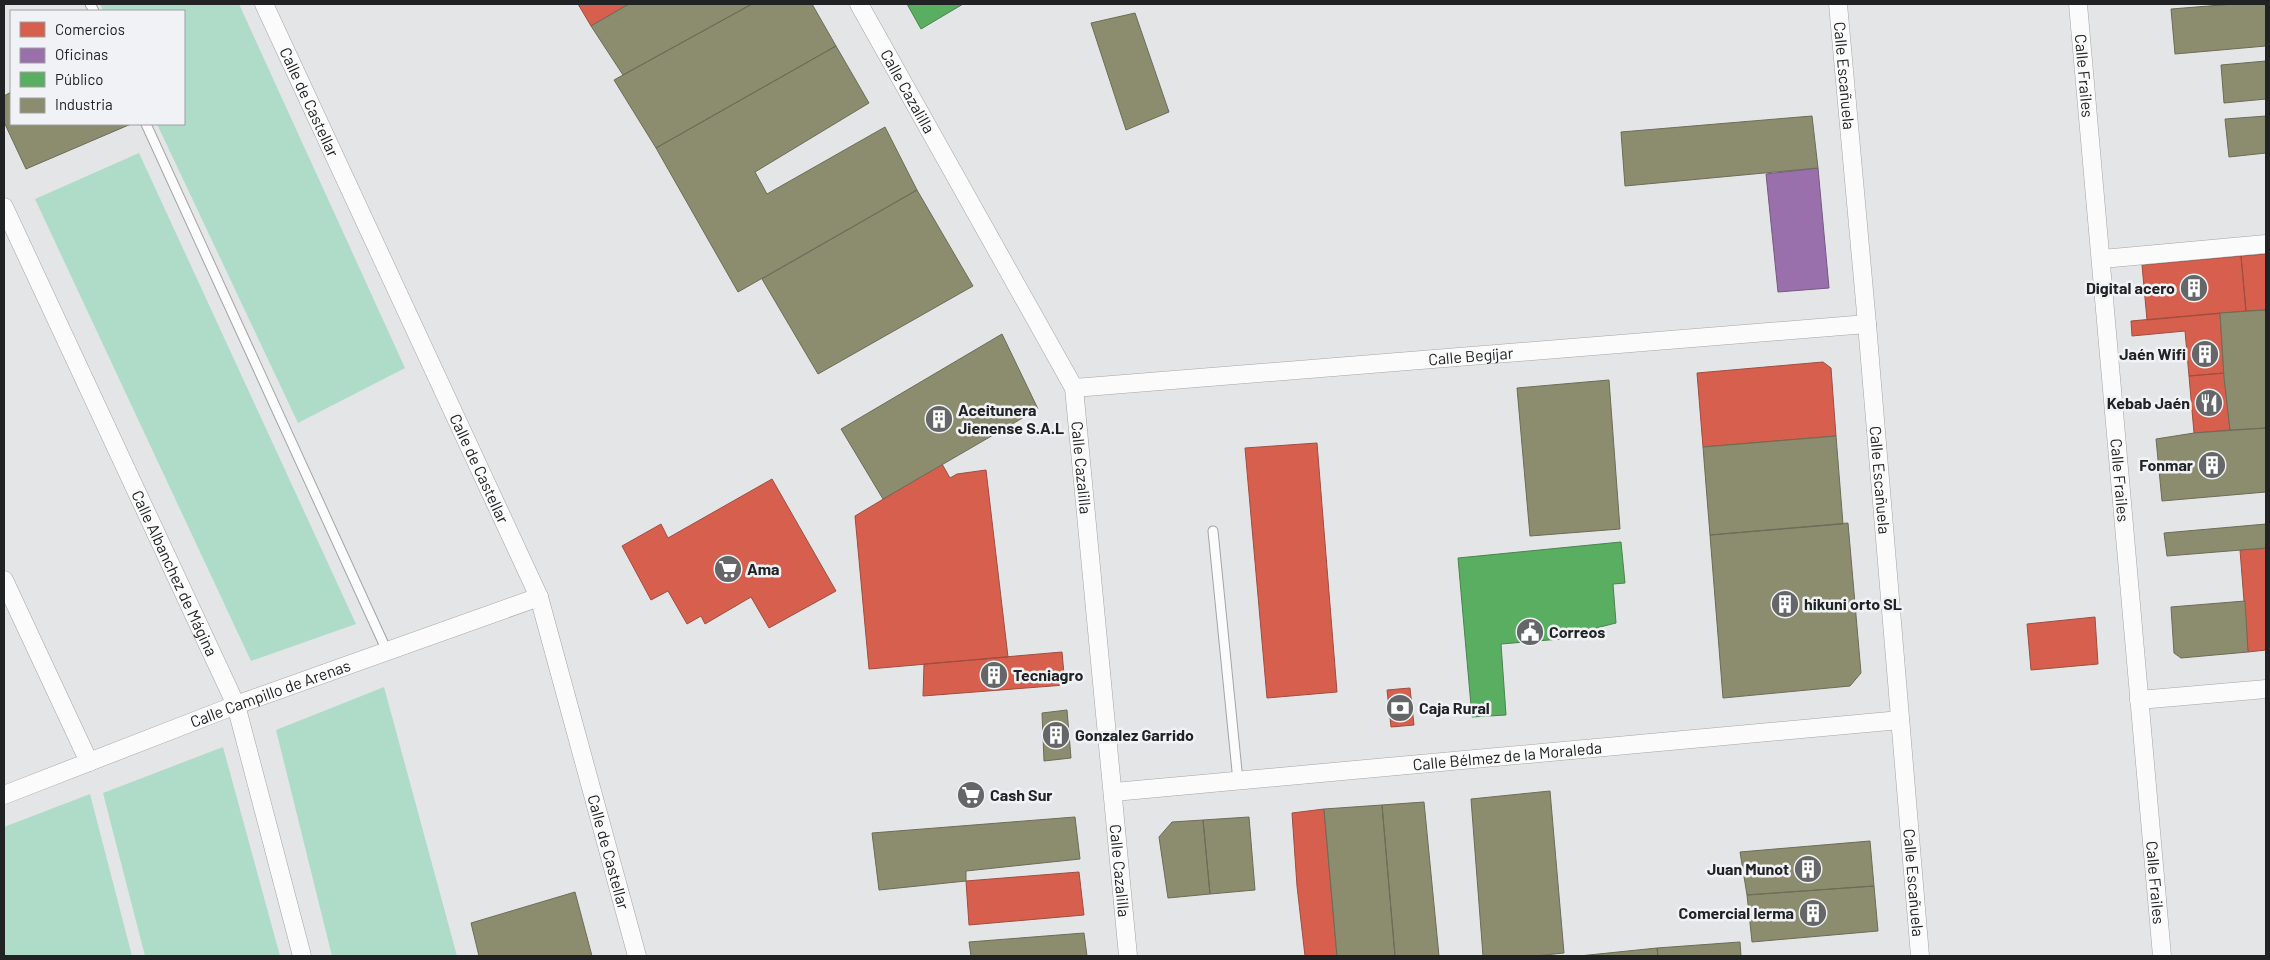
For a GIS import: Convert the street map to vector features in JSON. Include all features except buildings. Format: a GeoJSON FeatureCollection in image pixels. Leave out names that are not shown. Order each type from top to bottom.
{"type":"FeatureCollection","features":[{"type":"Feature","properties":{"kind":"street","name":"Calle de Castellar"},"geometry":{"type":"LineString","coordinates":[[264,4],[539,597],[637,956]]}},
{"type":"Feature","properties":{"kind":"street","name":"Calle Cazalilla"},"geometry":{"type":"LineString","coordinates":[[859,4],[1074,388],[1114,792],[1128,956]]}},
{"type":"Feature","properties":{"kind":"street","name":"Calle Escañuela"},"geometry":{"type":"LineString","coordinates":[[1838,4],[1920,956]]}},
{"type":"Feature","properties":{"kind":"street","name":"Calle Frailes"},"geometry":{"type":"LineString","coordinates":[[2078,4],[2162,956]]}},
{"type":"Feature","properties":{"kind":"street","name":"Calle Albanchez de Mágina"},"geometry":{"type":"LineString","coordinates":[[4,206],[236,705],[302,956]]}},
{"type":"Feature","properties":{"kind":"street"},"geometry":{"type":"LineString","coordinates":[[2102,259],[2266,244]]}},
{"type":"Feature","properties":{"kind":"street","name":"Calle Begíjar"},"geometry":{"type":"LineString","coordinates":[[1074,388],[1867,324]]}},
{"type":"Feature","properties":{"kind":"street"},"geometry":{"type":"LineString","coordinates":[[4,580],[88,762]]}},
{"type":"Feature","properties":{"kind":"street","name":"Calle Campillo de Arenas"},"geometry":{"type":"LineString","coordinates":[[4,795],[236,705],[539,597]]}},
{"type":"Feature","properties":{"kind":"street"},"geometry":{"type":"LineString","coordinates":[[2139,700],[2266,689]]}},
{"type":"Feature","properties":{"kind":"street","name":"Calle Bélmez de la Moraleda"},"geometry":{"type":"LineString","coordinates":[[1114,792],[1900,720]]}},
{"type":"Feature","properties":{"kind":"lane"},"geometry":{"type":"LineString","coordinates":[[146,125],[387,651]]}},
{"type":"Feature","properties":{"kind":"lane"},"geometry":{"type":"LineString","coordinates":[[1213,531],[1238,781]]}},
{"type":"Feature","properties":{"kind":"green space"},"geometry":{"type":"Polygon","coordinates":[[[100,4],[239,4],[405,368],[298,423],[157,125],[185,125],[185,10],[103,10],[100,4]]]}},
{"type":"Feature","properties":{"kind":"green space"},"geometry":{"type":"Polygon","coordinates":[[[139,153],[356,624],[251,661],[35,199],[139,153]]]}},
{"type":"Feature","properties":{"kind":"green space"},"geometry":{"type":"Polygon","coordinates":[[[384,687],[457,956],[332,956],[276,730],[384,687]]]}},
{"type":"Feature","properties":{"kind":"green space"},"geometry":{"type":"Polygon","coordinates":[[[223,747],[280,956],[145,956],[103,793],[223,747]]]}},
{"type":"Feature","properties":{"kind":"green space"},"geometry":{"type":"Polygon","coordinates":[[[90,794],[132,956],[4,956],[4,827],[90,794]]]}},
{"type":"Feature","properties":{"kind":"place","name":"Digital acero"},"geometry":{"type":"Point","coordinates":[2194,288]}},
{"type":"Feature","properties":{"kind":"place","name":"Jaén Wifi"},"geometry":{"type":"Point","coordinates":[2205,354]}},
{"type":"Feature","properties":{"kind":"place","name":"Kebab Jaén"},"geometry":{"type":"Point","coordinates":[2209,403]}},
{"type":"Feature","properties":{"kind":"place","name":"Aceitunera Jienense S.A.L"},"geometry":{"type":"Point","coordinates":[939,419]}},
{"type":"Feature","properties":{"kind":"place","name":"Fonmar"},"geometry":{"type":"Point","coordinates":[2212,465]}},
{"type":"Feature","properties":{"kind":"place","name":"Ama"},"geometry":{"type":"Point","coordinates":[728,569]}},
{"type":"Feature","properties":{"kind":"place","name":"hikuni orto SL"},"geometry":{"type":"Point","coordinates":[1785,604]}},
{"type":"Feature","properties":{"kind":"place","name":"Correos"},"geometry":{"type":"Point","coordinates":[1530,632]}},
{"type":"Feature","properties":{"kind":"place","name":"Tecniagro"},"geometry":{"type":"Point","coordinates":[994,675]}},
{"type":"Feature","properties":{"kind":"place","name":"Caja Rural"},"geometry":{"type":"Point","coordinates":[1400,708]}},
{"type":"Feature","properties":{"kind":"place","name":"Gonzalez Garrido"},"geometry":{"type":"Point","coordinates":[1056,735]}},
{"type":"Feature","properties":{"kind":"place","name":"Cash Sur"},"geometry":{"type":"Point","coordinates":[971,795]}},
{"type":"Feature","properties":{"kind":"place","name":"Juan Munot"},"geometry":{"type":"Point","coordinates":[1808,869]}},
{"type":"Feature","properties":{"kind":"place","name":"Comercial lerma"},"geometry":{"type":"Point","coordinates":[1813,913]}}]}
